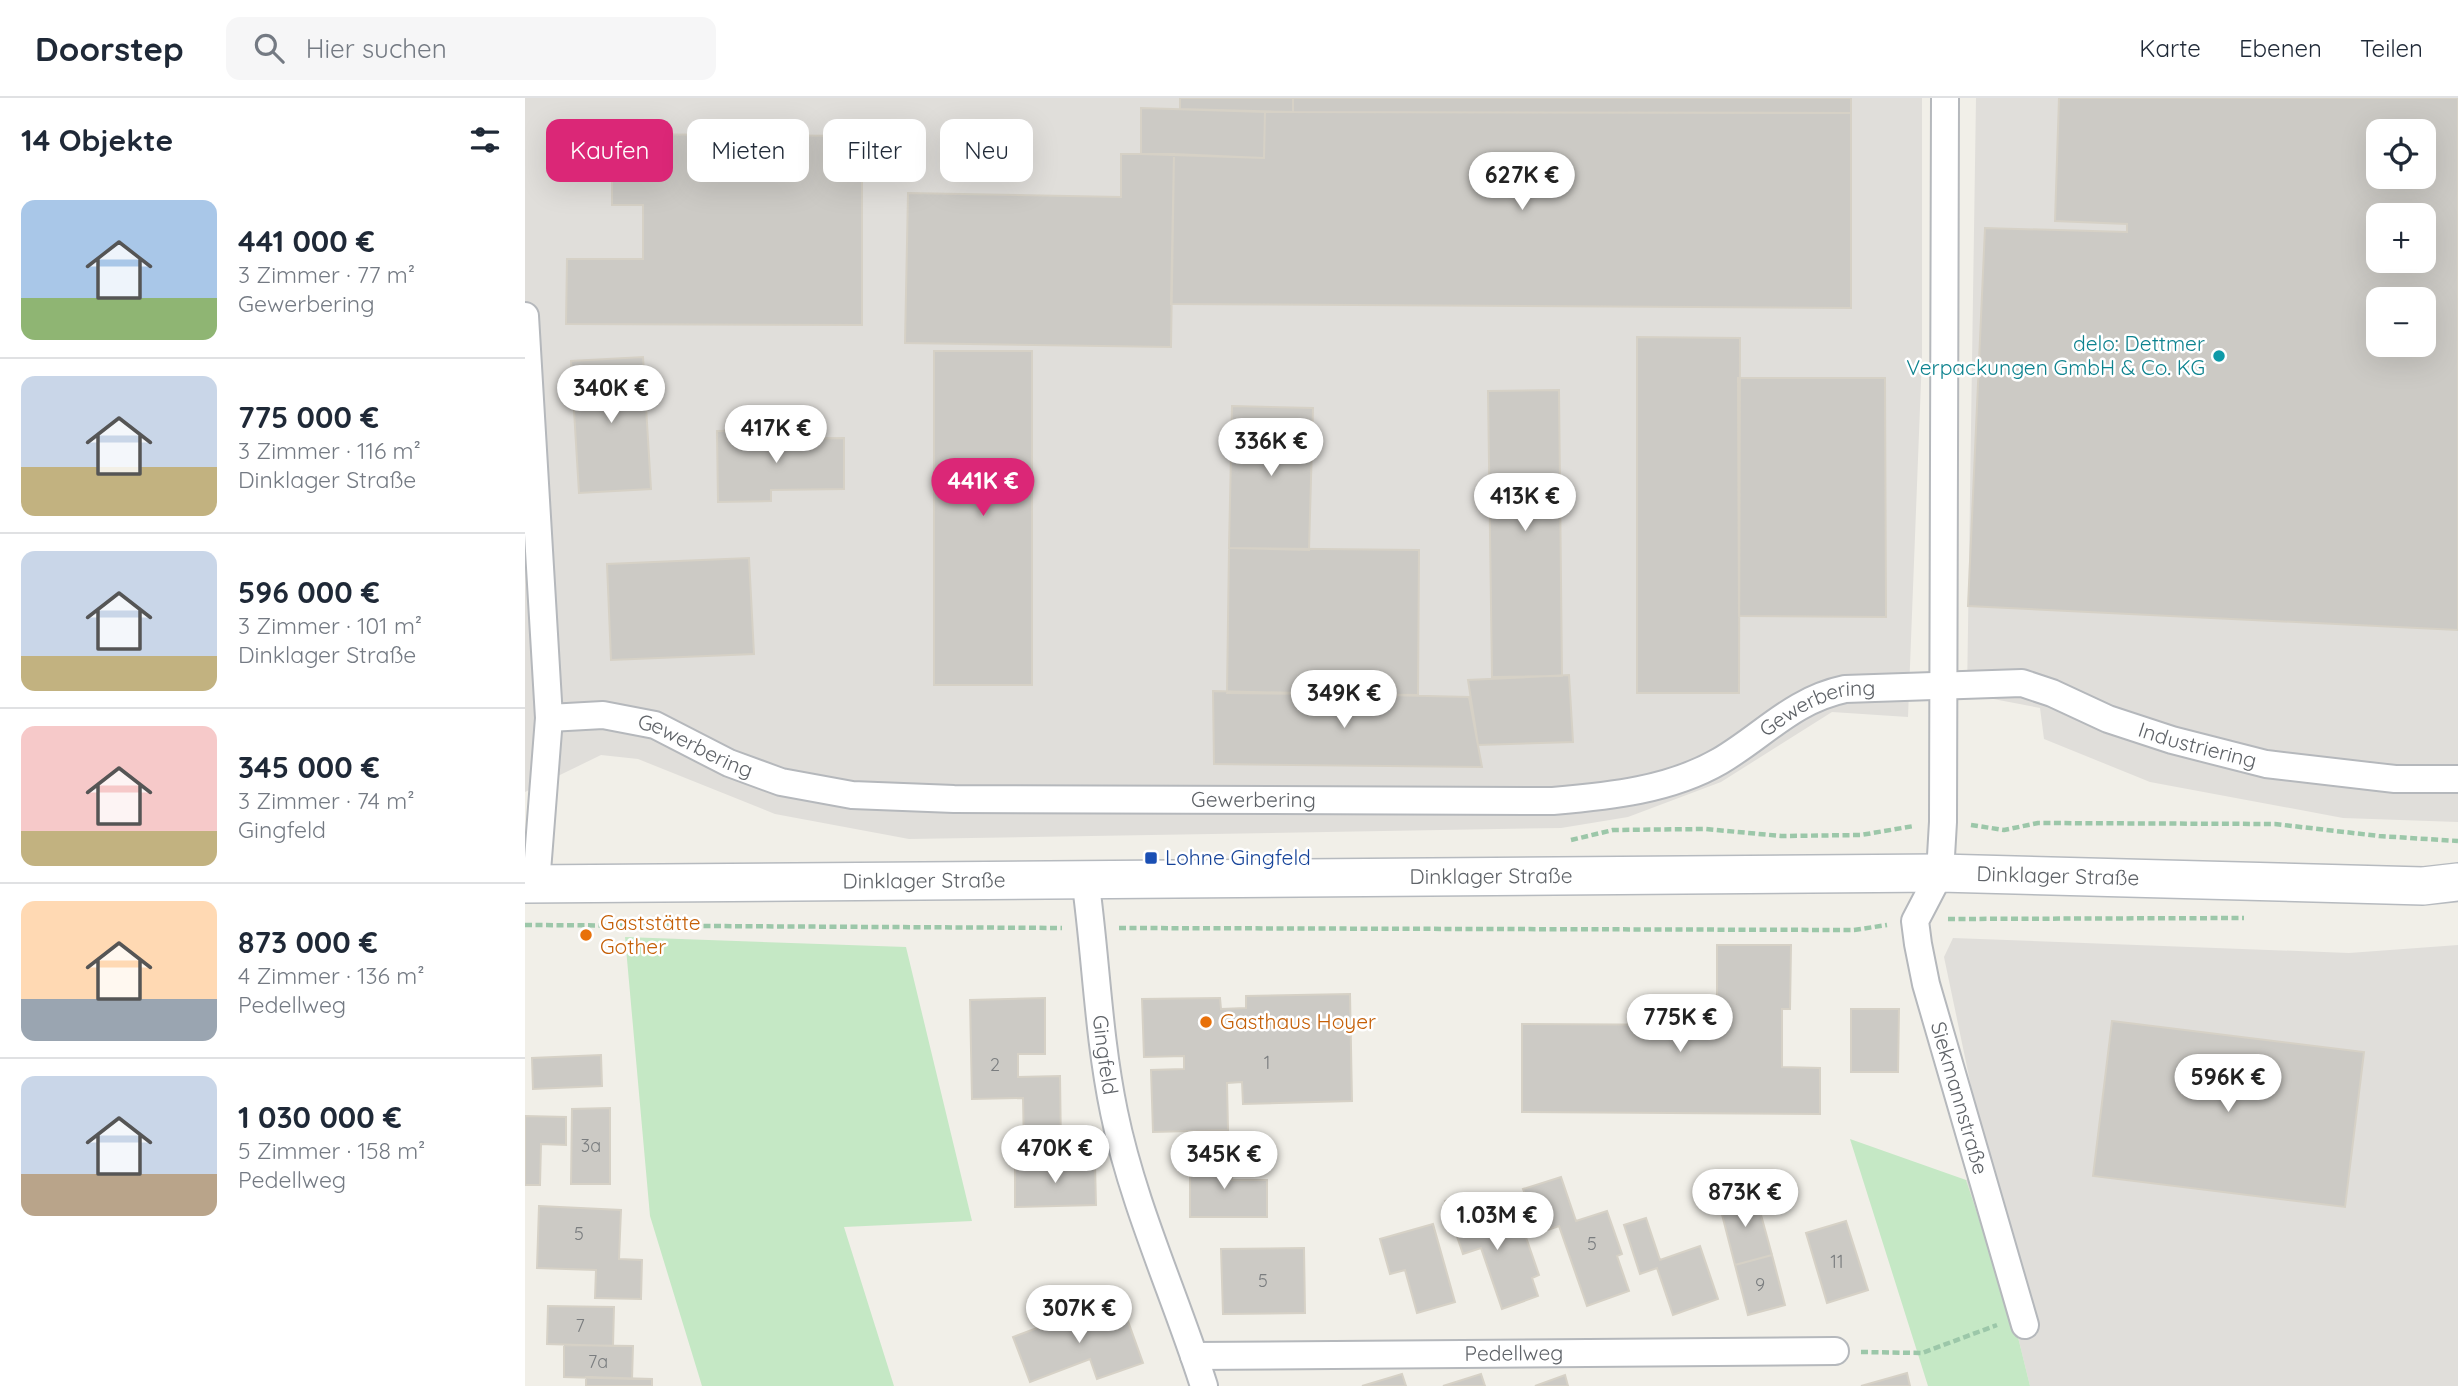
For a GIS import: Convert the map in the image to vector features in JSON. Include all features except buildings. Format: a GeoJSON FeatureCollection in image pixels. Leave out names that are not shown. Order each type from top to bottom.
{"type":"FeatureCollection","features":[{"type":"Feature","properties":{"kind":"main road","name":"Dinklager Straße"},"geometry":{"type":"LineString","coordinates":[[530,884],[1940,873],[2423,886],[2458,882]]}},
{"type":"Feature","properties":{"kind":"street"},"geometry":{"type":"LineString","coordinates":[[1915,921],[1940,873],[1944,685],[1945,98]]}},
{"type":"Feature","properties":{"kind":"street"},"geometry":{"type":"LineString","coordinates":[[525,316],[535,532],[549,718],[530,884]]}},
{"type":"Feature","properties":{"kind":"street","name":"Industriering"},"geometry":{"type":"LineString","coordinates":[[1944,685],[2022,683],[2052,693],[2108,719],[2159,736],[2266,764],[2395,779],[2458,779]]}},
{"type":"Feature","properties":{"kind":"street","name":"Gewerbering"},"geometry":{"type":"LineString","coordinates":[[549,718],[603,715],[655,725],[729,763],[781,782],[852,795],[954,799],[1553,801],[1612,796],[1675,779],[1719,761],[1817,695],[1845,688],[1944,685]]}},
{"type":"Feature","properties":{"kind":"street","name":"Gingfeld"},"geometry":{"type":"LineString","coordinates":[[1085,878],[1099,1013],[1114,1112],[1127,1163],[1204,1386]]}},
{"type":"Feature","properties":{"kind":"street","name":"Siekmannstraße"},"geometry":{"type":"LineString","coordinates":[[1915,921],[1926,984],[2023,1320]]}},
{"type":"Feature","properties":{"kind":"street","name":"Pedellweg"},"geometry":{"type":"LineString","coordinates":[[1194,1356],[1835,1351]]}},
{"type":"Feature","properties":{"kind":"path"},"geometry":{"type":"LineString","coordinates":[[525,925],[1854,930],[1915,921],[1987,918],[2250,918]]}},
{"type":"Feature","properties":{"kind":"path"},"geometry":{"type":"LineString","coordinates":[[1835,1351],[1922,1353],[2023,1320]]}},
{"type":"Feature","properties":{"kind":"shaded area"},"geometry":{"type":"Polygon","coordinates":[[[525,98],[1922,98],[1922,356],[1908,717],[1832,712],[1721,782],[1628,817],[1561,828],[909,839],[775,814],[638,759],[601,755],[525,792],[525,98]]]}},
{"type":"Feature","properties":{"kind":"shaded area","name":"delo: Dettmer Verpackungen GmbH & Co. KG"},"geometry":{"type":"Polygon","coordinates":[[[1976,98],[2458,98],[2458,822],[2343,818],[2150,782],[2044,739],[2040,708],[1967,694],[1976,98]]]}},
{"type":"Feature","properties":{"kind":"shaded area"},"geometry":{"type":"Polygon","coordinates":[[[1953,938],[2349,953],[2458,945],[2458,1386],[2030,1386],[2015,1325],[1966,1180],[1989,1172],[1944,957],[1953,938]]]}},
{"type":"Feature","properties":{"kind":"green space"},"geometry":{"type":"Polygon","coordinates":[[[625,937],[906,947],[972,1221],[844,1227],[894,1386],[702,1386],[650,1216],[625,937]]]}},
{"type":"Feature","properties":{"kind":"green space"},"geometry":{"type":"Polygon","coordinates":[[[1850,1139],[1966,1180],[2015,1325],[2030,1386],[1928,1386],[1850,1139]]]}},
{"type":"Feature","properties":{"kind":"place","name":"delo: Dettmer Verpackungen GmbH & Co. KG"},"geometry":{"type":"Point","coordinates":[2219,356]}},
{"type":"Feature","properties":{"kind":"place","name":"Lohne Gingfeld"},"geometry":{"type":"Point","coordinates":[1151,858]}},
{"type":"Feature","properties":{"kind":"place","name":"Gaststätte Gother"},"geometry":{"type":"Point","coordinates":[586,935]}},
{"type":"Feature","properties":{"kind":"place","name":"Gasthaus Hoyer"},"geometry":{"type":"Point","coordinates":[1206,1022]}}]}
